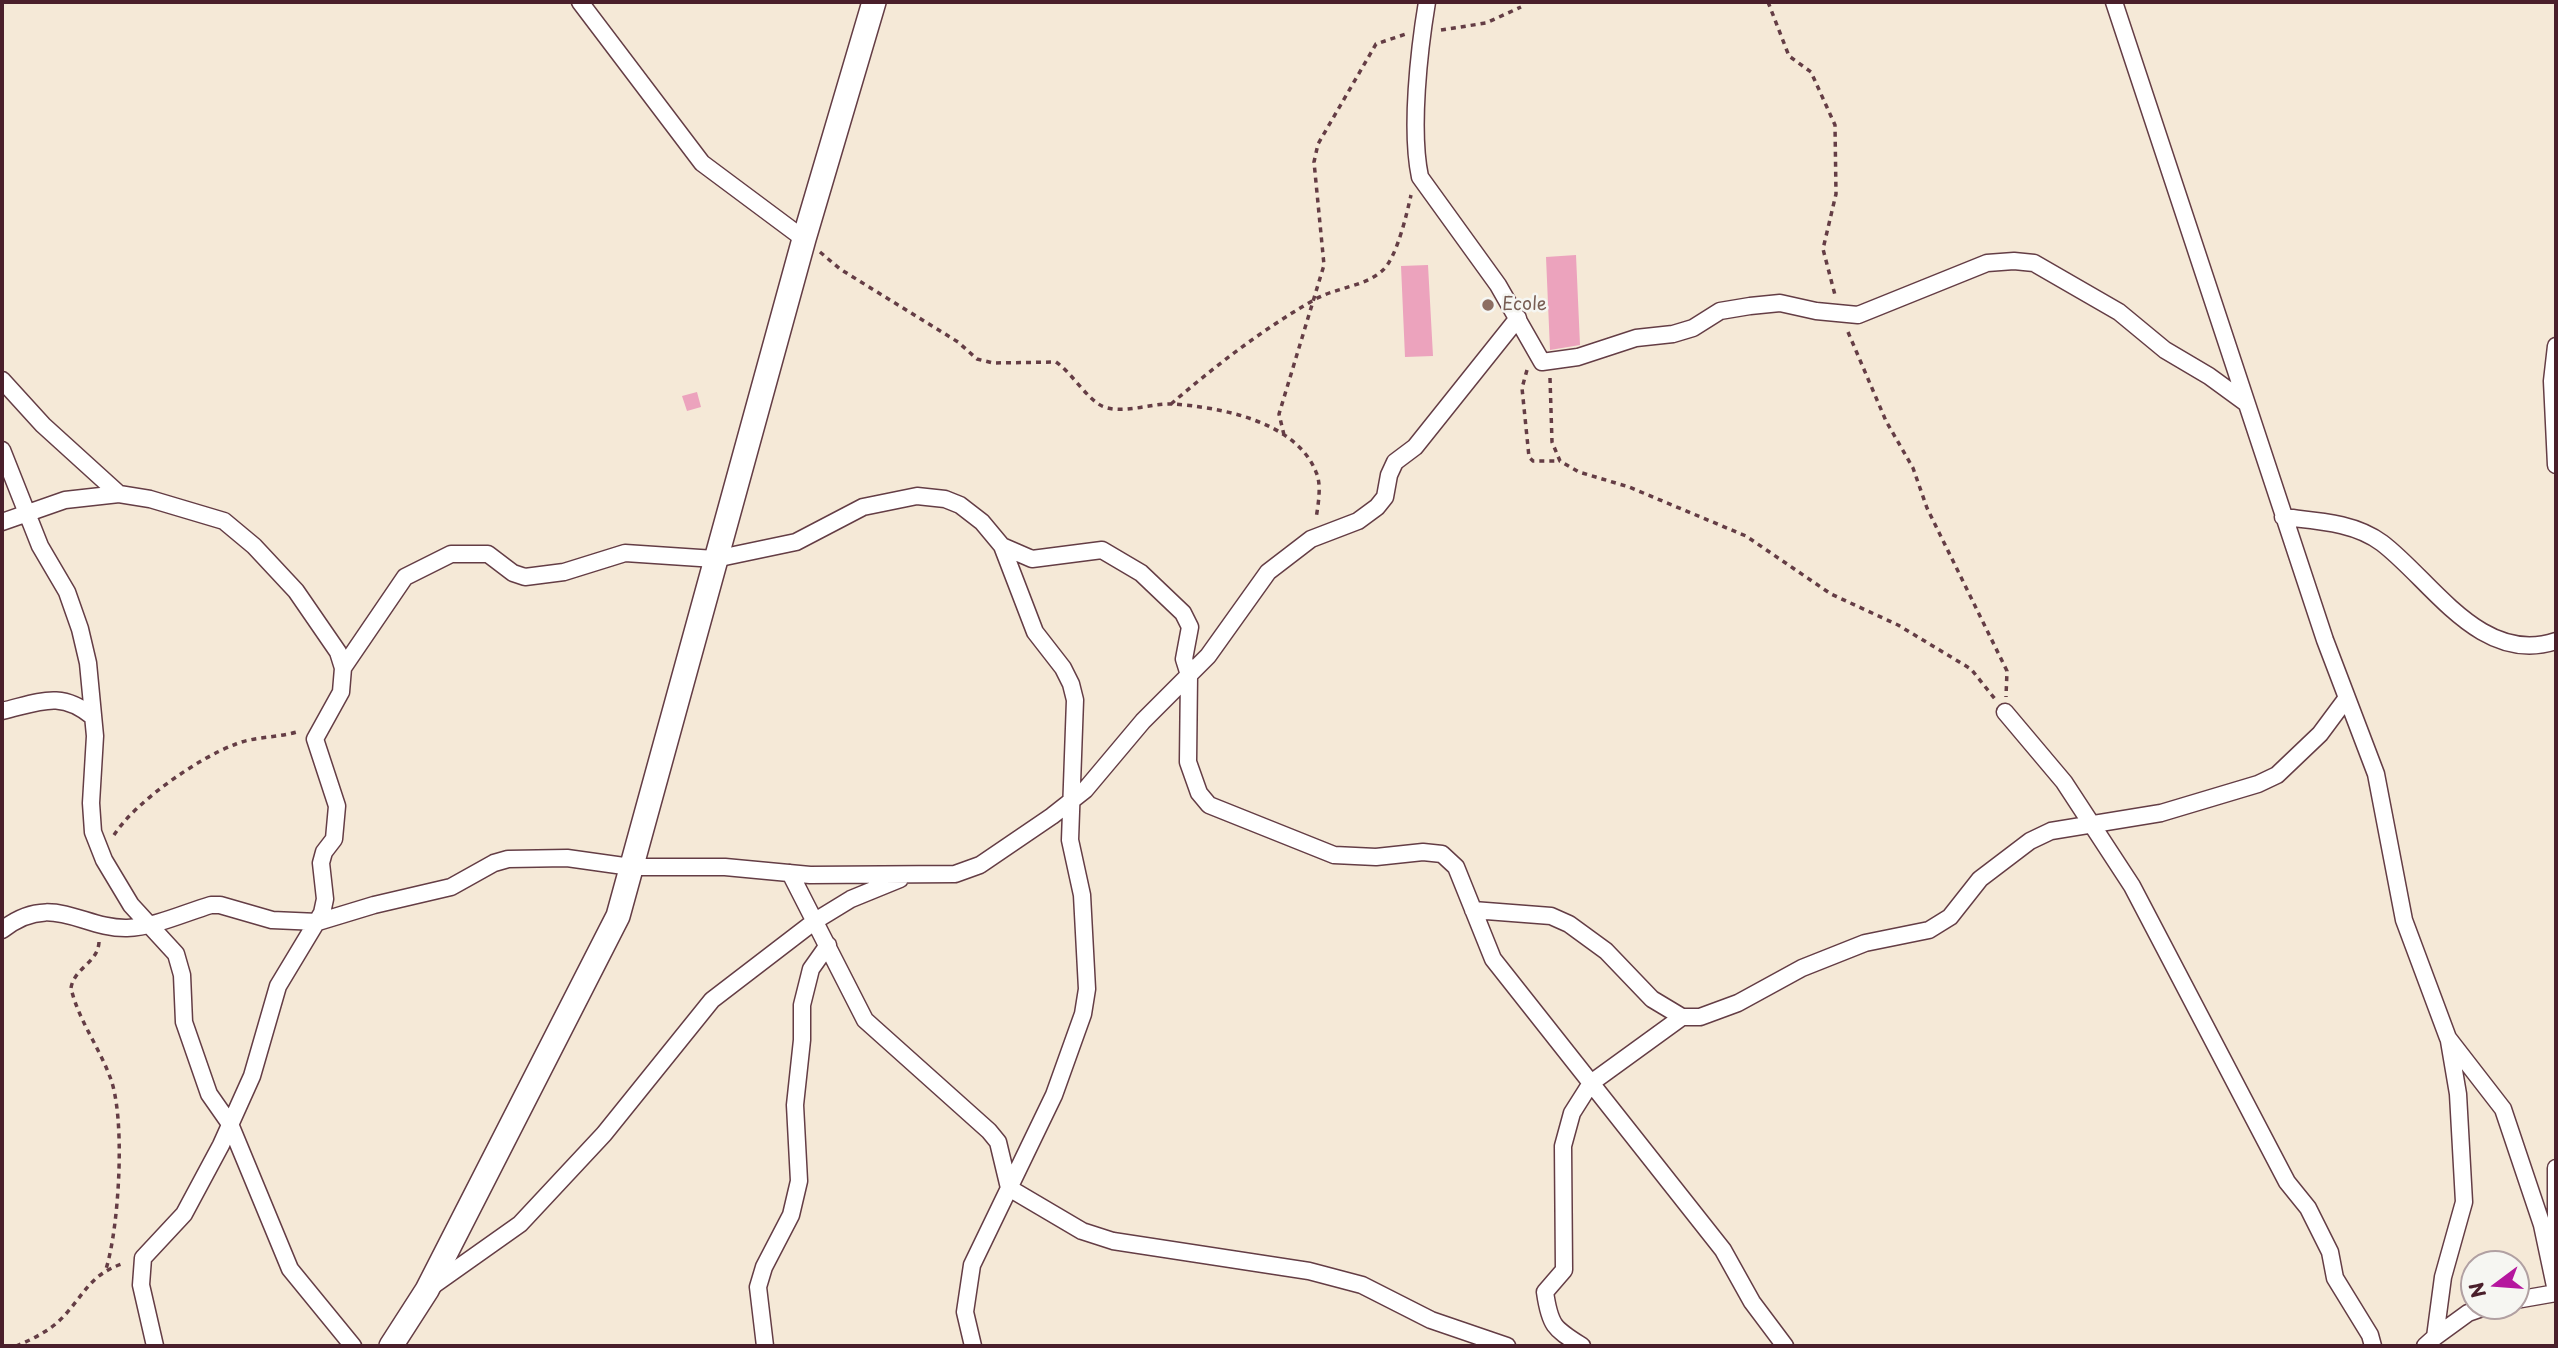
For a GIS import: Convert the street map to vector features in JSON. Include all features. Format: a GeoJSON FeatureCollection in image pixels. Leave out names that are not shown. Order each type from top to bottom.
{"type":"FeatureCollection","features":[{"type":"Feature","properties":{"kind":"street"},"geometry":{"type":"LineString","coordinates":[[580,2],[702,163],[804,239]]}},
{"type":"Feature","properties":{"kind":"street"},"geometry":{"type":"LineString","coordinates":[[391,1346],[427,1290],[612,931],[804,239],[874,2]]}},
{"type":"Feature","properties":{"kind":"street"},"geometry":{"type":"LineString","coordinates":[[1427,2],[1422,32],[1416,162],[1420,177],[1518,318],[1544,361],[1578,357],[1636,338],[1673,334],[1693,328],[1720,311],[1780,303],[1858,315],[1987,263],[2014,261],[2034,263],[2119,312],[2165,349],[2246,403]]}},
{"type":"Feature","properties":{"kind":"street"},"geometry":{"type":"LineString","coordinates":[[2114,2],[2283,517],[2346,699],[2376,774],[2404,920],[2448,1038],[2458,1094],[2464,1202],[2443,1277],[2430,1342]]}},
{"type":"Feature","properties":{"kind":"street"},"geometry":{"type":"LineString","coordinates":[[4,926],[55,912],[125,928],[148,925],[211,905],[220,905],[272,920],[318,922],[374,905],[451,887],[494,863],[508,859],[567,858],[631,867],[725,867],[790,873],[909,876],[955,874],[980,864],[1071,802],[1208,656],[1268,572],[1311,539],[1358,521],[1377,507],[1385,497],[1389,475],[1395,462],[1415,447],[1518,318]]}},
{"type":"Feature","properties":{"kind":"street"},"geometry":{"type":"LineString","coordinates":[[2556,346],[2552,381],[2556,465]]}},
{"type":"Feature","properties":{"kind":"street"},"geometry":{"type":"LineString","coordinates":[[2,380],[43,425],[119,494]]}},
{"type":"Feature","properties":{"kind":"street"},"geometry":{"type":"LineString","coordinates":[[2,450],[40,546],[67,592],[80,629],[88,663],[93,717],[93,832],[104,860],[131,905],[167,942],[180,964],[181,1002],[189,1039],[209,1094],[230,1125],[290,1269],[353,1346]]}},
{"type":"Feature","properties":{"kind":"street"},"geometry":{"type":"LineString","coordinates":[[2,522],[65,500],[119,494],[150,499],[224,521],[254,546],[296,591],[338,652],[343,668],[341,692],[315,740],[335,796],[338,816],[334,839],[324,852],[321,863],[325,899],[318,922],[278,986],[251,1076],[230,1125],[184,1214],[144,1258],[141,1285],[155,1346]]}},
{"type":"Feature","properties":{"kind":"street"},"geometry":{"type":"LineString","coordinates":[[343,668],[405,577],[451,554],[488,554],[513,573],[525,577],[564,572],[625,553],[715,559],[796,541],[863,507],[917,496],[946,499],[960,505],[982,523],[1002,545],[1035,632],[1071,684],[1075,700],[1070,840],[1082,895],[1087,989],[1083,1014],[1054,1095],[972,1265],[965,1312],[973,1346]]}},
{"type":"Feature","properties":{"kind":"street"},"geometry":{"type":"LineString","coordinates":[[2283,517],[2360,530],[2381,543],[2465,621],[2496,639],[2522,644],[2556,641]]}},
{"type":"Feature","properties":{"kind":"street"},"geometry":{"type":"LineString","coordinates":[[1002,545],[1032,559],[1102,550],[1141,573],[1183,612],[1190,627],[1184,659],[1189,675],[1188,762],[1199,793],[1209,805],[1334,855],[1376,857],[1423,852],[1442,855],[1456,867],[1493,958],[1723,1250],[1752,1302],[1785,1346]]}},
{"type":"Feature","properties":{"kind":"street"},"geometry":{"type":"LineString","coordinates":[[2,711],[66,699],[77,703],[93,717]]}},
{"type":"Feature","properties":{"kind":"street"},"geometry":{"type":"LineString","coordinates":[[1474,910],[1550,916],[1569,924],[1606,951],[1652,999],[1682,1017],[1700,1017],[1738,1003],[1802,968],[1865,943],[1929,930],[1950,917],[1980,879],[2030,841],[2051,831],[2161,813],[2267,780],[2277,775],[2320,734],[2346,699]]}},
{"type":"Feature","properties":{"kind":"street"},"geometry":{"type":"LineString","coordinates":[[2005,712],[2064,782],[2132,886],[2287,1182],[2308,1208],[2330,1252],[2335,1278],[2370,1335],[2373,1346]]}},
{"type":"Feature","properties":{"kind":"street"},"geometry":{"type":"LineString","coordinates":[[790,873],[865,1020],[930,1076],[998,1142],[1009,1188],[1082,1231],[1113,1241],[1310,1271],[1362,1285],[1431,1320],[1507,1346]]}},
{"type":"Feature","properties":{"kind":"street"},"geometry":{"type":"LineString","coordinates":[[427,1290],[520,1224],[604,1134],[712,1000],[815,921],[851,899],[909,876]]}},
{"type":"Feature","properties":{"kind":"street"},"geometry":{"type":"LineString","coordinates":[[765,1346],[758,1287],[764,1267],[791,1215],[799,1181],[795,1105],[802,1040],[802,1004],[811,970],[828,945]]}},
{"type":"Feature","properties":{"kind":"street"},"geometry":{"type":"LineString","coordinates":[[1582,1346],[1559,1333],[1547,1307],[1545,1292],[1564,1270],[1563,1146],[1572,1113],[1591,1083],[1682,1017]]}},
{"type":"Feature","properties":{"kind":"street"},"geometry":{"type":"LineString","coordinates":[[2448,1038],[2503,1109],[2542,1226],[2556,1292],[2530,1297]]}},
{"type":"Feature","properties":{"kind":"street"},"geometry":{"type":"LineString","coordinates":[[2556,1168],[2556,1259]]}},
{"type":"Feature","properties":{"kind":"street"},"geometry":{"type":"LineString","coordinates":[[2430,1342],[2460,1319]]}},
{"type":"Feature","properties":{"kind":"path"},"geometry":{"type":"LineString","coordinates":[[1768,2],[1789,56],[1811,72],[1835,125],[1836,194],[1823,249],[1840,313],[1886,421],[1913,468],[1927,508],[2007,671],[2005,712]]}},
{"type":"Feature","properties":{"kind":"path"},"geometry":{"type":"LineString","coordinates":[[1284,435],[1279,414],[1317,298],[1324,265],[1314,162],[1318,144],[1376,44],[1395,36],[1486,23],[1521,7]]}},
{"type":"Feature","properties":{"kind":"path"},"geometry":{"type":"LineString","coordinates":[[1171,404],[1205,374],[1317,298],[1370,279],[1385,269],[1406,219],[1416,162]]}},
{"type":"Feature","properties":{"kind":"path"},"geometry":{"type":"LineString","coordinates":[[804,239],[840,269],[958,342],[977,359],[993,363],[1056,362],[1101,406],[1112,409],[1171,404],[1226,412],[1284,435],[1300,448],[1315,469],[1319,481],[1311,539]]}},
{"type":"Feature","properties":{"kind":"path"},"geometry":{"type":"LineString","coordinates":[[1560,461],[1552,442],[1544,361],[1525,374],[1522,388],[1526,450],[1533,461],[1560,461],[1579,472],[1629,487],[1746,536],[1831,594],[1898,625],[1971,669],[2005,712]]}},
{"type":"Feature","properties":{"kind":"path"},"geometry":{"type":"LineString","coordinates":[[104,860],[121,824],[170,782],[233,745],[287,735],[322,723]]}},
{"type":"Feature","properties":{"kind":"path"},"geometry":{"type":"LineString","coordinates":[[99,922],[98,949],[77,972],[71,988],[111,1078],[117,1100],[118,1165],[113,1244],[106,1269]]}},
{"type":"Feature","properties":{"kind":"path"},"geometry":{"type":"LineString","coordinates":[[16,1346],[33,1339],[59,1320],[93,1279],[106,1269],[144,1258]]}},
{"type":"Feature","properties":{"kind":"building"},"geometry":{"type":"Polygon","coordinates":[[[1576,255],[1580,345],[1550,350],[1546,257],[1576,255]]]}},
{"type":"Feature","properties":{"kind":"building"},"geometry":{"type":"Polygon","coordinates":[[[1428,265],[1433,356],[1405,357],[1401,266],[1428,265]]]}},
{"type":"Feature","properties":{"kind":"building"},"geometry":{"type":"Polygon","coordinates":[[[697,392],[701,407],[687,411],[682,396],[697,392]]]}},
{"type":"Feature","properties":{"kind":"place","name":"Ecole"},"geometry":{"type":"Point","coordinates":[1488,305]}}]}
